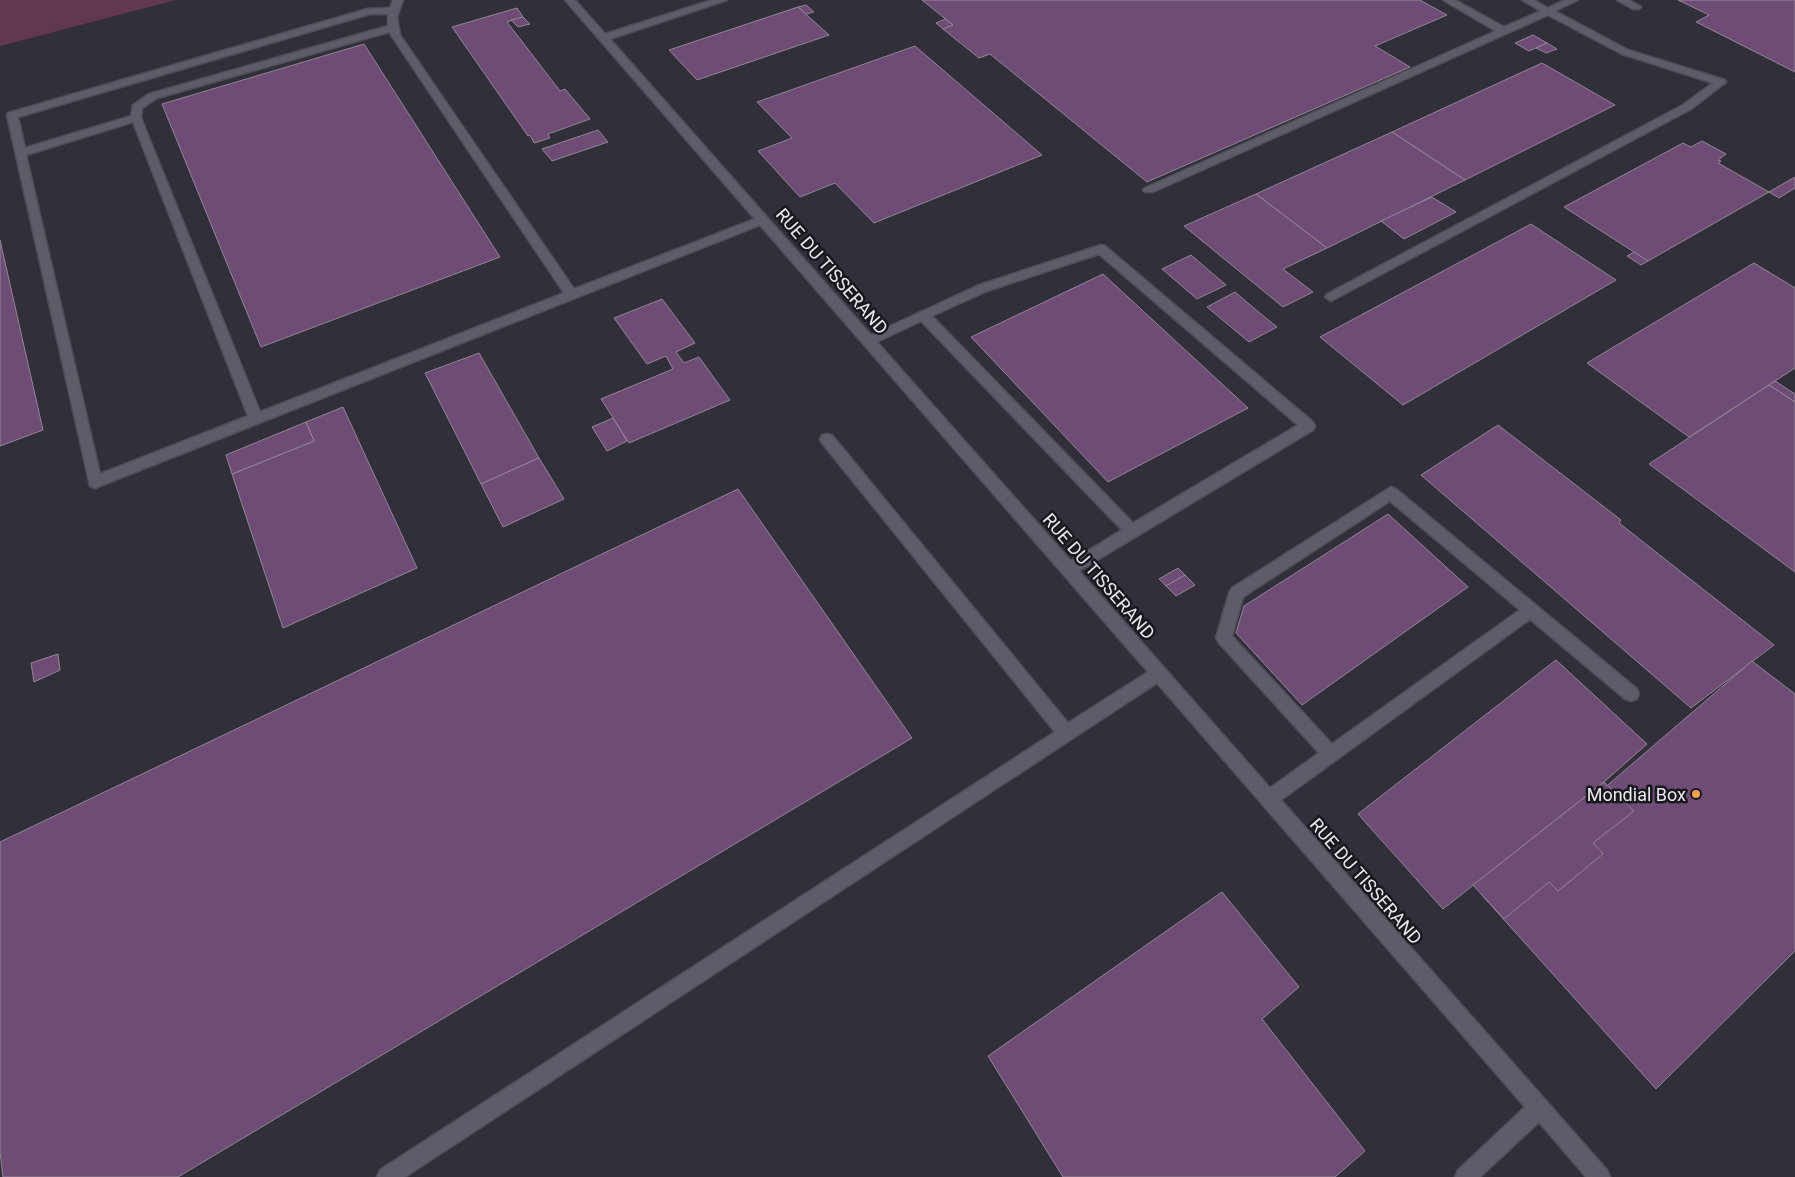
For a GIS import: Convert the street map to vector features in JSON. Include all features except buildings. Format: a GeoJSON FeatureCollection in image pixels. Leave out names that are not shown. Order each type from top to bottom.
{"type":"FeatureCollection","features":[{"type":"Feature","properties":{"kind":"street","name":"RUE DU TISSERAND"},"geometry":{"type":"LineString","coordinates":[[570,0],[1600,1177]]}},
{"type":"Feature","properties":{"kind":"street"},"geometry":{"type":"LineString","coordinates":[[603,38],[722,0]]}},
{"type":"Feature","properties":{"kind":"street"},"geometry":{"type":"LineString","coordinates":[[1448,0],[1503,31]]}},
{"type":"Feature","properties":{"kind":"street"},"geometry":{"type":"LineString","coordinates":[[1331,297],[1687,107],[1721,82],[1625,52],[1527,0]]}},
{"type":"Feature","properties":{"kind":"street"},"geometry":{"type":"LineString","coordinates":[[1149,190],[1573,0]]}},
{"type":"Feature","properties":{"kind":"street"},"geometry":{"type":"LineString","coordinates":[[1622,0],[1636,7]]}},
{"type":"Feature","properties":{"kind":"street"},"geometry":{"type":"LineString","coordinates":[[572,295],[394,35],[396,6],[370,11],[12,115],[95,482],[256,419],[572,295],[763,220]]}},
{"type":"Feature","properties":{"kind":"street"},"geometry":{"type":"LineString","coordinates":[[256,419],[136,118],[138,107],[153,96],[393,28]]}},
{"type":"Feature","properties":{"kind":"street"},"geometry":{"type":"LineString","coordinates":[[21,153],[136,118]]}},
{"type":"Feature","properties":{"kind":"street"},"geometry":{"type":"LineString","coordinates":[[869,342],[922,315],[983,288],[1101,249],[1308,426],[1069,570]]}},
{"type":"Feature","properties":{"kind":"street"},"geometry":{"type":"LineString","coordinates":[[922,315],[1132,531]]}},
{"type":"Feature","properties":{"kind":"street"},"geometry":{"type":"LineString","coordinates":[[827,439],[1066,734]]}},
{"type":"Feature","properties":{"kind":"street"},"geometry":{"type":"LineString","coordinates":[[1330,754],[1224,638],[1236,593],[1391,493],[1631,694]]}},
{"type":"Feature","properties":{"kind":"street"},"geometry":{"type":"LineString","coordinates":[[1269,799],[1531,610]]}},
{"type":"Feature","properties":{"kind":"street"},"geometry":{"type":"LineString","coordinates":[[387,1177],[1159,674]]}},
{"type":"Feature","properties":{"kind":"street"},"geometry":{"type":"LineString","coordinates":[[1464,1177],[1540,1108]]}},
{"type":"Feature","properties":{"kind":"shaded area"},"geometry":{"type":"Polygon","coordinates":[[[0,0],[176,0],[0,46],[0,0]]]}},
{"type":"Feature","properties":{"kind":"place","name":"Mondial Box"},"geometry":{"type":"Point","coordinates":[1696,794]}}]}
